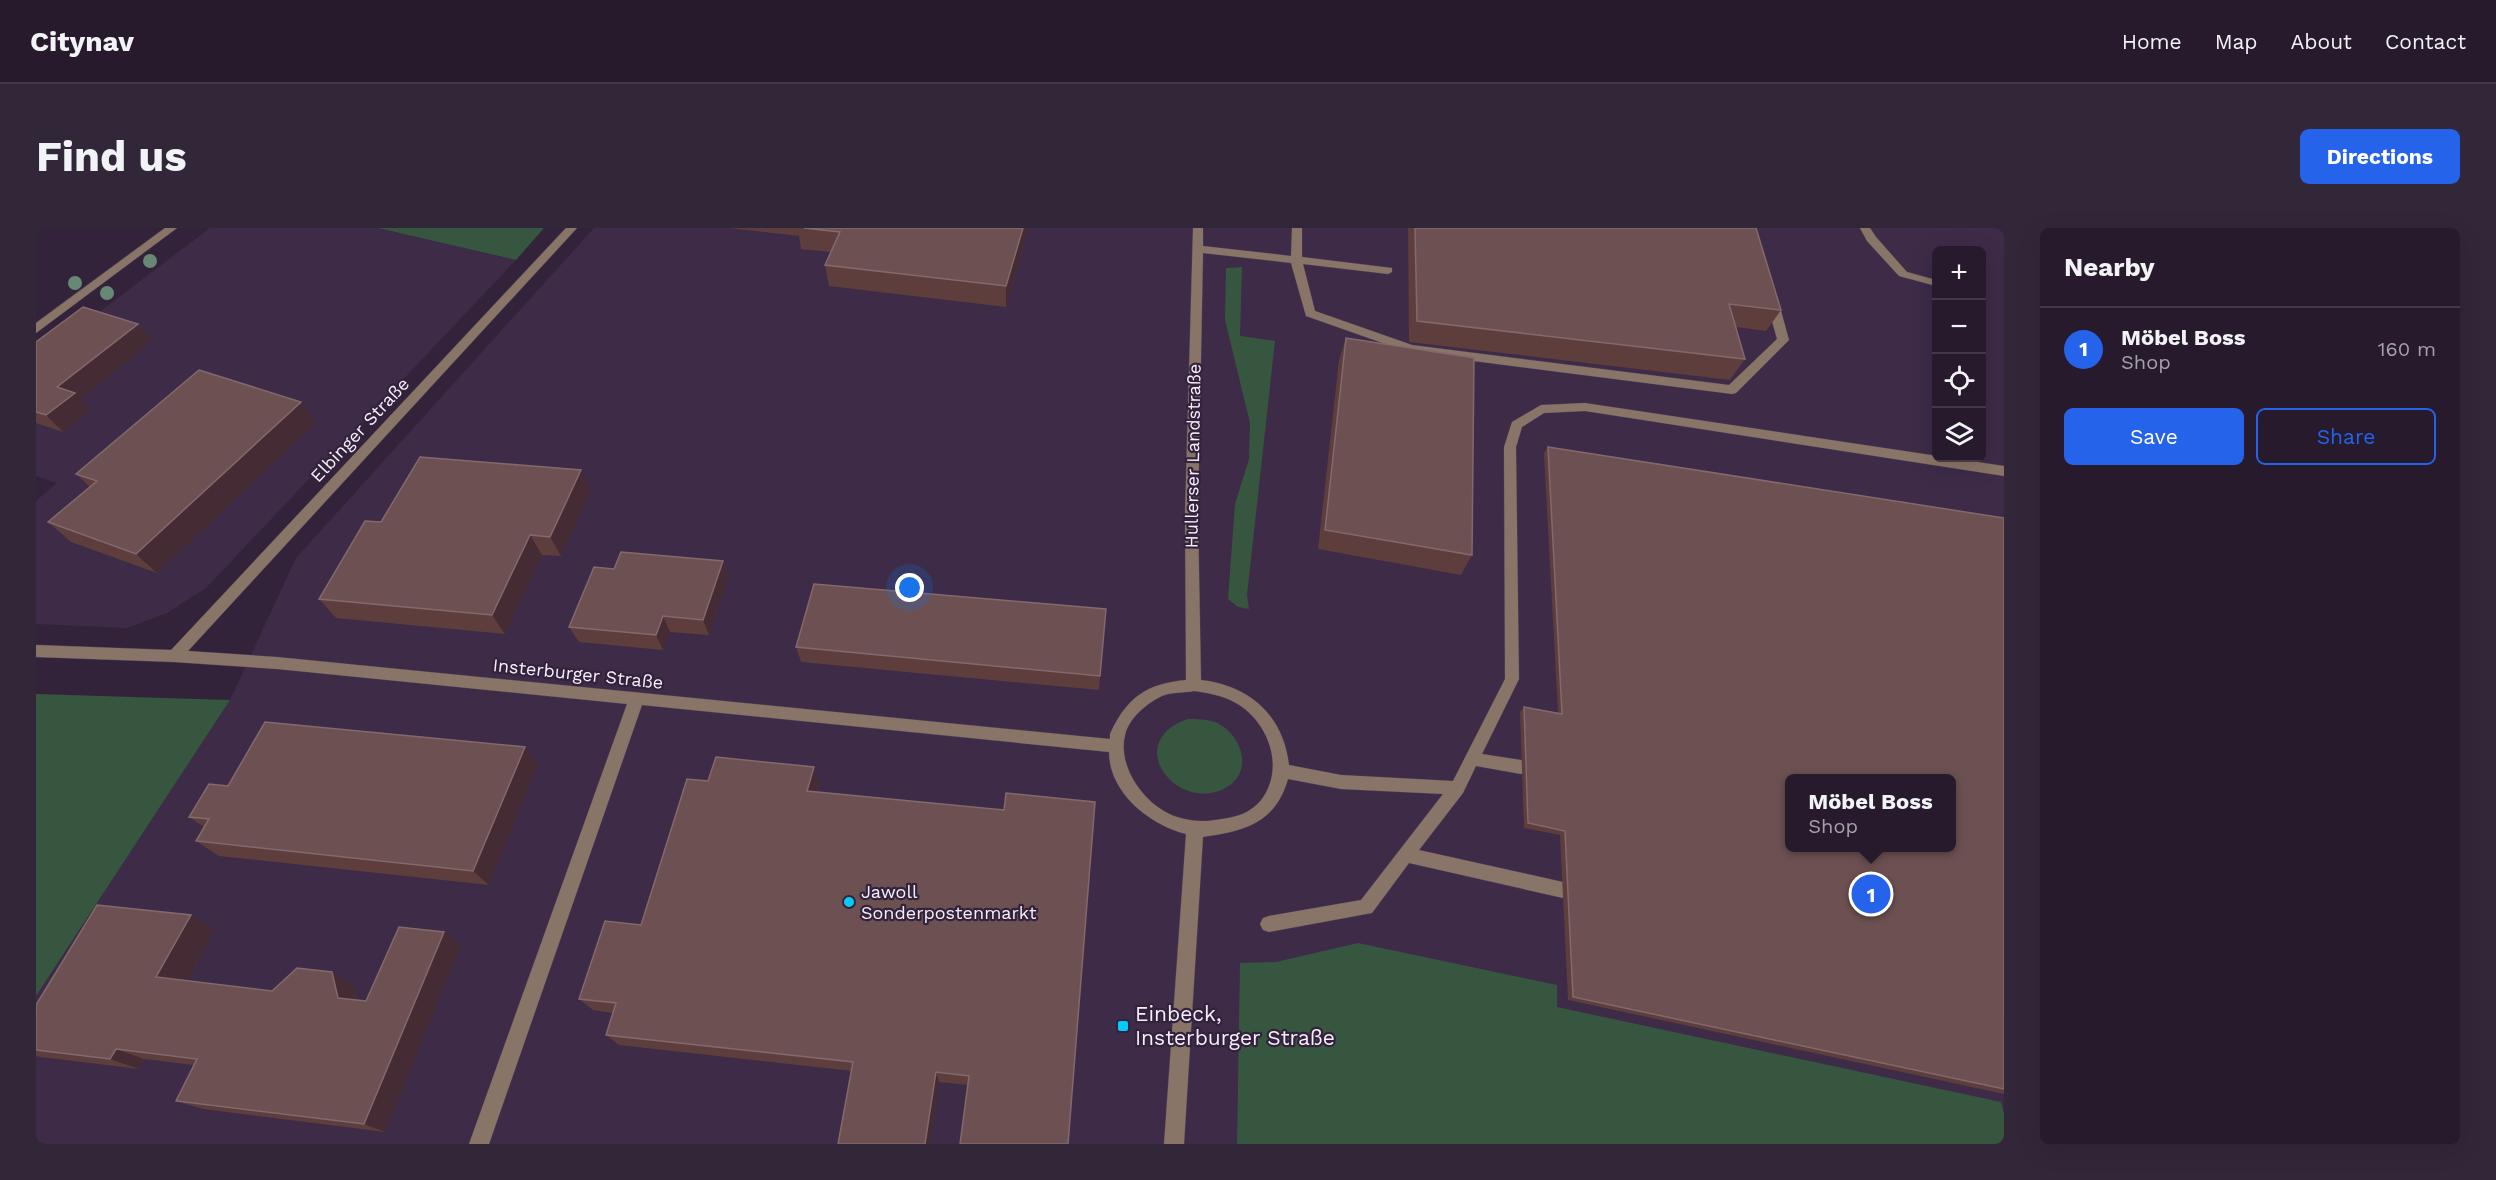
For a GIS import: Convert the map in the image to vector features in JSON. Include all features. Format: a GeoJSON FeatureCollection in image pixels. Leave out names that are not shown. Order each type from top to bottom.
{"type":"FeatureCollection","features":[{"type":"Feature","properties":{"kind":"street"},"geometry":{"type":"LineString","coordinates":[[36,329],[172,228]]}},
{"type":"Feature","properties":{"kind":"street","name":"Elbinger Straße"},"geometry":{"type":"LineString","coordinates":[[174,656],[572,228]]}},
{"type":"Feature","properties":{"kind":"street","name":"Hullerser Landstraße"},"geometry":{"type":"LineString","coordinates":[[1194,685],[1191,618],[1192,438],[1198,228]]}},
{"type":"Feature","properties":{"kind":"street"},"geometry":{"type":"LineString","coordinates":[[1297,228],[1296,260],[1310,313],[1411,350],[1732,390],[1783,340],[1767,284]]}},
{"type":"Feature","properties":{"kind":"street"},"geometry":{"type":"LineString","coordinates":[[1865,228],[1871,239],[1903,274],[1932,282]]}},
{"type":"Feature","properties":{"kind":"street"},"geometry":{"type":"LineString","coordinates":[[1198,249],[1388,270]]}},
{"type":"Feature","properties":{"kind":"street"},"geometry":{"type":"LineString","coordinates":[[1269,924],[1366,907],[1457,788],[1512,679],[1510,447],[1516,425],[1541,409],[1586,408],[2004,471]]}},
{"type":"Feature","properties":{"kind":"street","name":"Insterburger Straße"},"geometry":{"type":"LineString","coordinates":[[36,651],[174,656],[277,663],[1116,746]]}},
{"type":"Feature","properties":{"kind":"street"},"geometry":{"type":"LineString","coordinates":[[1194,685],[1212,687],[1238,696],[1260,712],[1275,733],[1282,771],[1281,782],[1269,804],[1248,820],[1222,829],[1195,829],[1167,822],[1145,808],[1128,789],[1118,768],[1116,746],[1123,722],[1138,704],[1160,691],[1194,685]]}},
{"type":"Feature","properties":{"kind":"street"},"geometry":{"type":"LineString","coordinates":[[479,1144],[636,700]]}},
{"type":"Feature","properties":{"kind":"street"},"geometry":{"type":"LineString","coordinates":[[1472,759],[1521,767]]}},
{"type":"Feature","properties":{"kind":"street"},"geometry":{"type":"LineString","coordinates":[[1282,771],[1341,782],[1457,788]]}},
{"type":"Feature","properties":{"kind":"street"},"geometry":{"type":"LineString","coordinates":[[1174,1144],[1195,829]]}},
{"type":"Feature","properties":{"kind":"street"},"geometry":{"type":"LineString","coordinates":[[1407,855],[1563,890]]}},
{"type":"Feature","properties":{"kind":"shaded area"},"geometry":{"type":"Polygon","coordinates":[[[210,228],[378,228],[516,260],[206,588],[167,613],[127,628],[36,624],[36,501],[57,483],[36,476],[36,360],[210,228]]]}},
{"type":"Feature","properties":{"kind":"shaded area"},"geometry":{"type":"Polygon","coordinates":[[[594,228],[2004,228],[2004,1144],[36,1144],[36,996],[230,700],[296,558],[594,228]]]}},
{"type":"Feature","properties":{"kind":"green space"},"geometry":{"type":"Polygon","coordinates":[[[378,228],[544,228],[516,260],[378,228]]]}},
{"type":"Feature","properties":{"kind":"green space"},"geometry":{"type":"Polygon","coordinates":[[[1242,267],[1240,336],[1275,341],[1247,595],[1249,609],[1238,607],[1228,599],[1235,504],[1249,459],[1250,423],[1225,320],[1226,268],[1242,267]]]}},
{"type":"Feature","properties":{"kind":"green space"},"geometry":{"type":"Polygon","coordinates":[[[36,694],[230,700],[36,996],[36,694]]]}},
{"type":"Feature","properties":{"kind":"green space"},"geometry":{"type":"Polygon","coordinates":[[[1188,719],[1215,722],[1224,727],[1237,742],[1242,760],[1241,769],[1237,778],[1230,785],[1212,793],[1193,792],[1177,785],[1165,774],[1158,759],[1158,744],[1168,730],[1188,719]]]}},
{"type":"Feature","properties":{"kind":"green space"},"geometry":{"type":"Polygon","coordinates":[[[1358,943],[1557,985],[1557,1007],[2001,1102],[2004,1114],[2004,1144],[1237,1144],[1240,963],[1276,962],[1358,943]]]}},
{"type":"Feature","properties":{"kind":"building"},"geometry":{"type":"Polygon","coordinates":[[[804,228],[1023,228],[1006,286],[825,265],[840,232],[804,228]]]}},
{"type":"Feature","properties":{"kind":"building"},"geometry":{"type":"Polygon","coordinates":[[[1415,228],[1756,228],[1781,310],[1729,304],[1745,359],[1417,321],[1415,228]]]}},
{"type":"Feature","properties":{"kind":"building"},"geometry":{"type":"Polygon","coordinates":[[[83,307],[138,324],[57,387],[75,393],[46,415],[36,412],[36,342],[83,307]]]}},
{"type":"Feature","properties":{"kind":"building"},"geometry":{"type":"Polygon","coordinates":[[[1346,338],[1474,358],[1472,555],[1325,530],[1346,338]]]}},
{"type":"Feature","properties":{"kind":"building"},"geometry":{"type":"Polygon","coordinates":[[[199,370],[301,402],[136,554],[48,522],[97,481],[76,474],[199,370]]]}},
{"type":"Feature","properties":{"kind":"building"},"geometry":{"type":"Polygon","coordinates":[[[1548,447],[2004,518],[2004,1089],[1573,997],[1565,831],[1528,823],[1524,707],[1562,714],[1548,447]]]}},
{"type":"Feature","properties":{"kind":"building"},"geometry":{"type":"Polygon","coordinates":[[[420,457],[581,470],[550,537],[530,535],[492,615],[319,599],[365,521],[381,522],[420,457]]]}},
{"type":"Feature","properties":{"kind":"building"},"geometry":{"type":"Polygon","coordinates":[[[621,552],[723,561],[703,620],[663,616],[656,635],[569,627],[594,567],[614,569],[621,552]]]}},
{"type":"Feature","properties":{"kind":"building"},"geometry":{"type":"Polygon","coordinates":[[[814,584],[1106,609],[1100,676],[796,647],[814,584]]]}},
{"type":"Feature","properties":{"kind":"building"},"geometry":{"type":"Polygon","coordinates":[[[265,722],[525,747],[473,871],[196,841],[209,819],[189,817],[209,784],[228,786],[265,722]]]}},
{"type":"Feature","properties":{"kind":"building"},"geometry":{"type":"Polygon","coordinates":[[[716,757],[814,767],[807,791],[1004,810],[1006,793],[1095,802],[1068,1144],[960,1144],[969,1076],[936,1072],[925,1144],[838,1144],[853,1062],[606,1035],[616,1003],[579,999],[605,921],[641,925],[687,779],[708,781],[716,757]]]}},
{"type":"Feature","properties":{"kind":"building"},"geometry":{"type":"Polygon","coordinates":[[[97,905],[191,915],[156,977],[272,991],[297,968],[332,972],[338,998],[366,1001],[399,927],[444,932],[364,1124],[176,1101],[197,1059],[116,1049],[110,1059],[36,1050],[36,1005],[97,905]]]}},
{"type":"Feature","properties":{"kind":"place","name":"Möbel Boss"},"geometry":{"type":"Point","coordinates":[1871,894]}},
{"type":"Feature","properties":{"kind":"place","name":"Jawoll Sonderpostenmarkt"},"geometry":{"type":"Point","coordinates":[849,902]}},
{"type":"Feature","properties":{"kind":"place","name":"Einbeck, Insterburger Straße"},"geometry":{"type":"Point","coordinates":[1123,1026]}}]}
